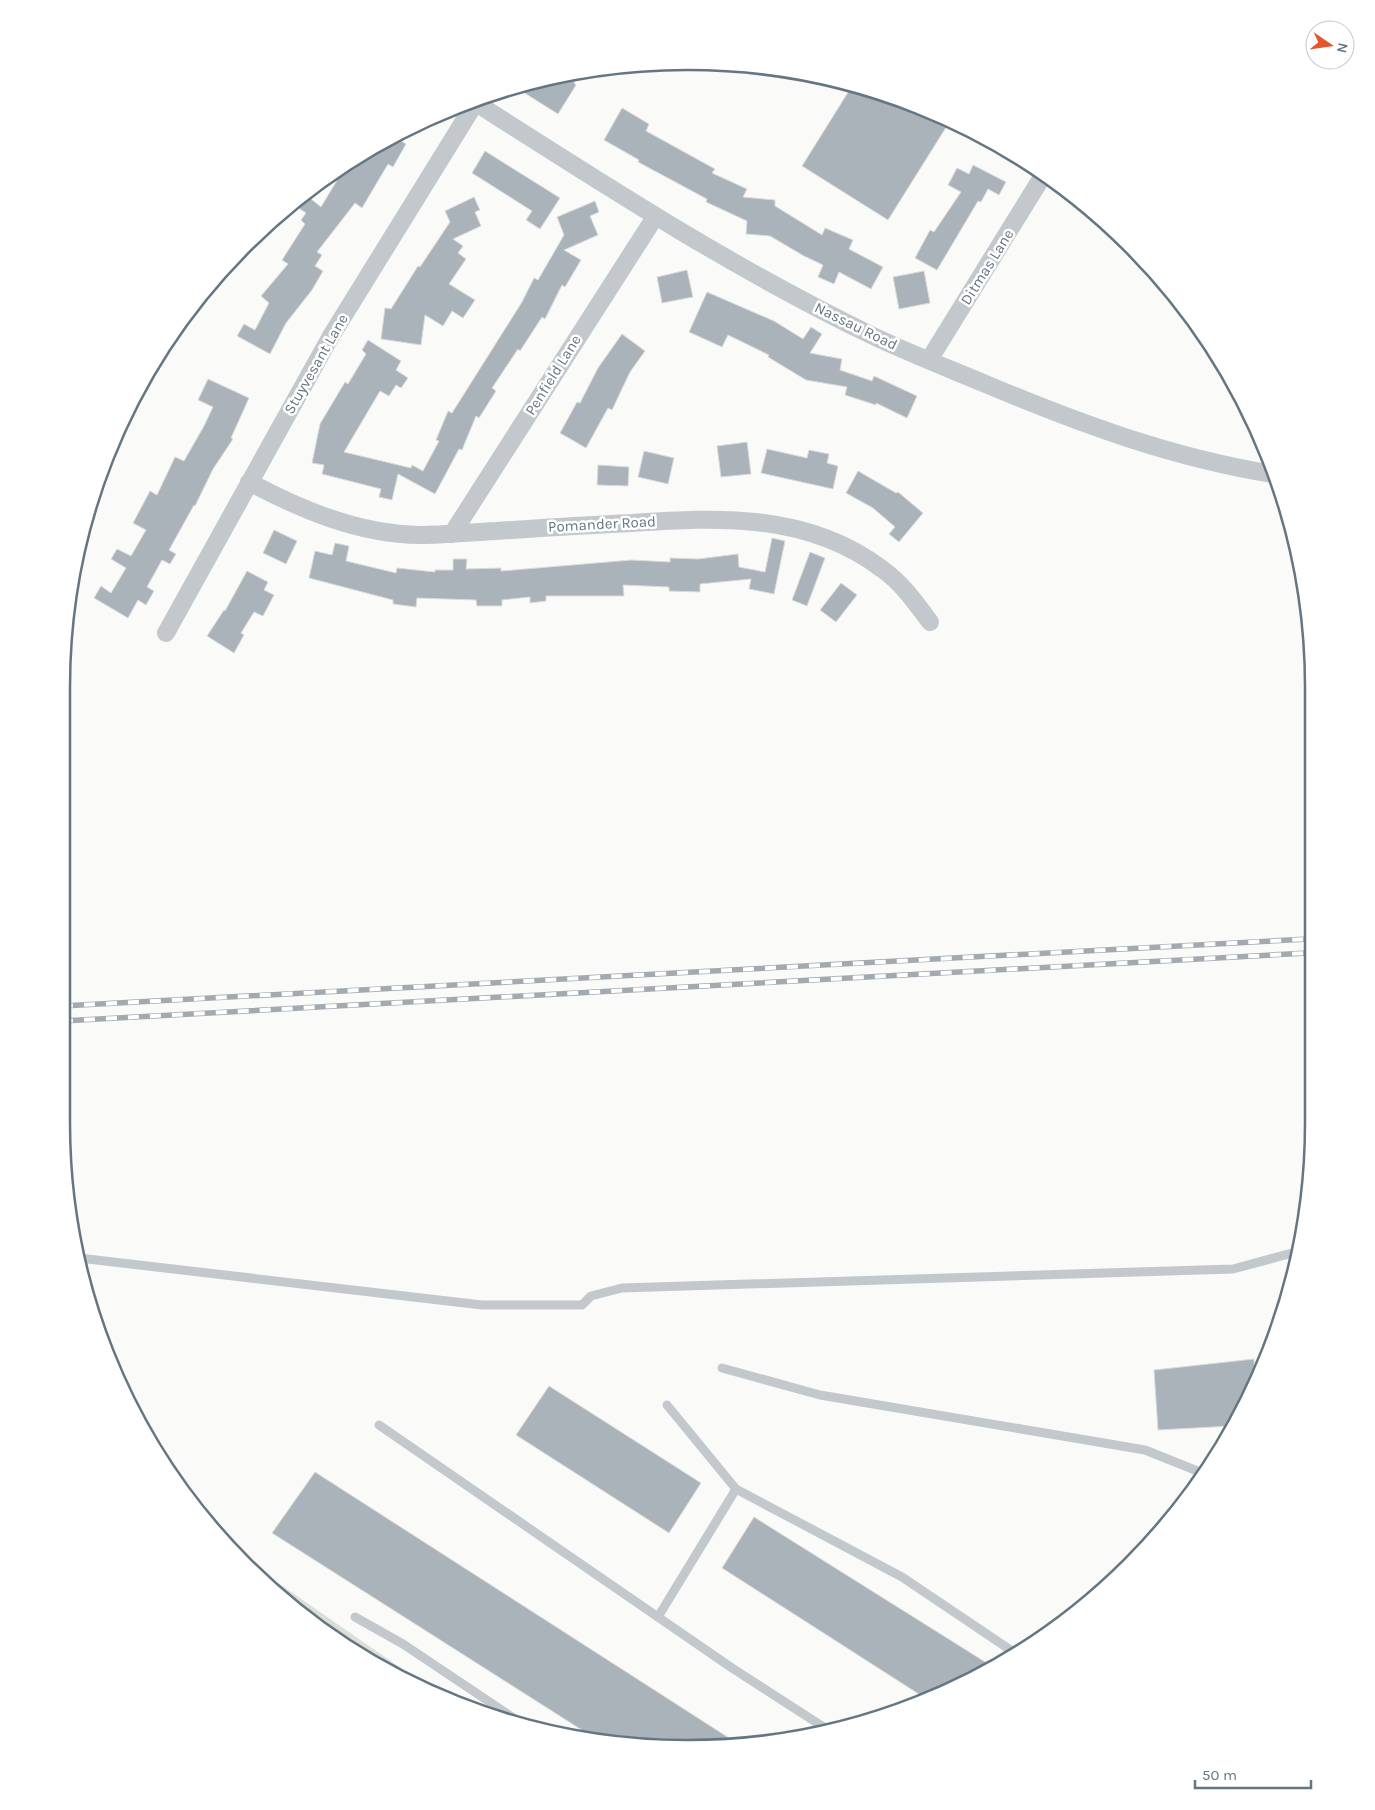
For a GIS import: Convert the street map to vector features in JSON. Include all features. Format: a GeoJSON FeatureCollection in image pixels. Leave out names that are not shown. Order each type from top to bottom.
{"type":"FeatureCollection","features":[{"type":"Feature","properties":{"kind":"street","name":"Nassau Road"},"geometry":{"type":"LineString","coordinates":[[482,106],[656,217],[873,336],[1068,419],[1114,436],[1210,461],[1266,473]]}},
{"type":"Feature","properties":{"kind":"street","name":"Stuyvesant Lane"},"geometry":{"type":"LineString","coordinates":[[166,633],[203,570],[249,482],[332,336],[469,110]]}},
{"type":"Feature","properties":{"kind":"street","name":"Ditmas Lane"},"geometry":{"type":"LineString","coordinates":[[929,360],[1040,181]]}},
{"type":"Feature","properties":{"kind":"street","name":"Penfield Lane"},"geometry":{"type":"LineString","coordinates":[[452,534],[656,217]]}},
{"type":"Feature","properties":{"kind":"street","name":"Pomander Road"},"geometry":{"type":"LineString","coordinates":[[249,482],[309,512],[345,524],[419,535],[690,519],[758,521],[789,526],[826,537],[883,569],[908,592],[930,622]]}},
{"type":"Feature","properties":{"kind":"lane"},"geometry":{"type":"LineString","coordinates":[[86,1259],[482,1305],[582,1305],[591,1296],[622,1288],[1233,1269],[1291,1253]]}},
{"type":"Feature","properties":{"kind":"lane"},"geometry":{"type":"LineString","coordinates":[[722,1368],[820,1394],[1145,1450],[1197,1471]]}},
{"type":"Feature","properties":{"kind":"lane"},"geometry":{"type":"LineString","coordinates":[[667,1406],[736,1489],[902,1577],[1009,1649]]}},
{"type":"Feature","properties":{"kind":"lane"},"geometry":{"type":"LineString","coordinates":[[379,1425],[658,1617],[821,1725]]}},
{"type":"Feature","properties":{"kind":"lane"},"geometry":{"type":"LineString","coordinates":[[658,1617],[736,1489]]}},
{"type":"Feature","properties":{"kind":"lane"},"geometry":{"type":"LineString","coordinates":[[355,1617],[404,1644],[504,1712]]}},
{"type":"Feature","properties":{"kind":"shaded area"},"geometry":{"type":"Polygon","coordinates":[[[270,1577],[406,1672],[344,1636],[270,1577]]]}},
{"type":"Feature","properties":{"kind":"building"},"geometry":{"type":"Polygon","coordinates":[[[575,81],[574,83],[576,85],[558,114],[524,92],[575,81]]]}},
{"type":"Feature","properties":{"kind":"building"},"geometry":{"type":"Polygon","coordinates":[[[849,91],[886,103],[946,127],[888,220],[802,166],[849,91]]]}},
{"type":"Feature","properties":{"kind":"building"},"geometry":{"type":"Polygon","coordinates":[[[622,108],[649,124],[646,131],[715,169],[712,173],[747,189],[743,197],[775,200],[775,206],[822,235],[825,228],[853,240],[849,249],[883,267],[871,289],[839,272],[834,284],[818,277],[823,265],[770,236],[746,234],[747,221],[706,202],[707,199],[638,162],[639,160],[604,140],[622,108]]]}},
{"type":"Feature","properties":{"kind":"building"},"geometry":{"type":"Polygon","coordinates":[[[401,141],[406,144],[393,167],[388,164],[362,208],[355,203],[317,252],[322,255],[315,266],[323,271],[312,290],[286,323],[270,354],[237,336],[244,324],[255,330],[269,303],[261,296],[288,264],[282,260],[305,224],[301,220],[306,213],[299,208],[311,199],[321,207],[338,178],[344,174],[401,141]]]}},
{"type":"Feature","properties":{"kind":"building"},"geometry":{"type":"Polygon","coordinates":[[[485,151],[560,198],[540,229],[526,220],[532,211],[472,173],[485,151]]]}},
{"type":"Feature","properties":{"kind":"building"},"geometry":{"type":"Polygon","coordinates":[[[973,165],[1006,182],[999,195],[988,189],[981,202],[978,201],[937,270],[915,258],[930,230],[934,232],[961,192],[948,185],[957,168],[969,174],[973,165]]]}},
{"type":"Feature","properties":{"kind":"building"},"geometry":{"type":"Polygon","coordinates":[[[474,197],[480,210],[475,212],[481,226],[453,239],[463,246],[458,253],[466,259],[449,284],[475,300],[463,318],[452,311],[443,326],[425,315],[421,345],[381,339],[385,308],[391,309],[418,266],[420,267],[450,222],[445,211],[474,197]]]}},
{"type":"Feature","properties":{"kind":"building"},"geometry":{"type":"Polygon","coordinates":[[[595,201],[599,212],[590,216],[598,235],[564,250],[581,260],[565,287],[562,285],[545,319],[542,317],[520,351],[518,349],[492,388],[496,391],[479,418],[476,416],[462,450],[459,449],[435,494],[398,474],[392,500],[379,497],[381,489],[322,474],[324,465],[312,463],[320,424],[345,382],[348,384],[366,354],[362,350],[368,340],[401,361],[396,370],[408,378],[401,388],[396,385],[389,396],[380,391],[344,452],[411,468],[412,465],[423,471],[439,441],[436,440],[448,411],[452,413],[522,302],[534,278],[538,280],[564,235],[557,217],[595,201]]]}},
{"type":"Feature","properties":{"kind":"building"},"geometry":{"type":"Polygon","coordinates":[[[687,270],[693,297],[662,303],[657,277],[687,270]]]}},
{"type":"Feature","properties":{"kind":"building"},"geometry":{"type":"Polygon","coordinates":[[[924,271],[930,303],[899,309],[893,277],[924,271]]]}},
{"type":"Feature","properties":{"kind":"building"},"geometry":{"type":"Polygon","coordinates":[[[707,292],[774,321],[803,339],[811,327],[822,334],[810,353],[842,359],[840,370],[872,381],[874,376],[917,396],[907,418],[876,403],[876,405],[845,395],[847,387],[806,380],[768,357],[769,355],[728,335],[722,347],[689,332],[707,292]]]}},
{"type":"Feature","properties":{"kind":"building"},"geometry":{"type":"Polygon","coordinates":[[[622,334],[645,351],[630,372],[612,410],[608,408],[586,448],[560,433],[577,402],[580,403],[598,368],[622,334]]]}},
{"type":"Feature","properties":{"kind":"building"},"geometry":{"type":"Polygon","coordinates":[[[208,379],[249,398],[231,438],[233,439],[213,469],[195,506],[169,550],[176,554],[170,564],[162,560],[147,587],[154,591],[146,605],[138,600],[128,618],[94,598],[101,586],[111,593],[126,568],[111,559],[117,549],[131,556],[146,530],[133,523],[150,491],[157,495],[175,457],[184,461],[204,426],[213,407],[198,400],[208,379]]]}},
{"type":"Feature","properties":{"kind":"building"},"geometry":{"type":"Polygon","coordinates":[[[747,442],[751,474],[721,477],[717,446],[747,442]]]}},
{"type":"Feature","properties":{"kind":"building"},"geometry":{"type":"Polygon","coordinates":[[[767,449],[807,458],[809,450],[829,454],[827,463],[838,466],[833,489],[761,473],[767,449]]]}},
{"type":"Feature","properties":{"kind":"building"},"geometry":{"type":"Polygon","coordinates":[[[644,451],[674,458],[668,484],[638,477],[644,451]]]}},
{"type":"Feature","properties":{"kind":"building"},"geometry":{"type":"Polygon","coordinates":[[[598,465],[629,467],[628,486],[597,485],[598,465]]]}},
{"type":"Feature","properties":{"kind":"building"},"geometry":{"type":"Polygon","coordinates":[[[858,471],[896,493],[898,492],[923,513],[899,542],[889,534],[895,527],[873,508],[846,493],[858,471]]]}},
{"type":"Feature","properties":{"kind":"building"},"geometry":{"type":"Polygon","coordinates":[[[274,530],[297,541],[286,564],[263,553],[274,530]]]}},
{"type":"Feature","properties":{"kind":"building"},"geometry":{"type":"Polygon","coordinates":[[[772,538],[785,541],[774,594],[749,589],[751,579],[700,584],[700,592],[669,591],[669,587],[623,585],[624,596],[546,596],[546,601],[530,603],[530,597],[502,600],[502,606],[477,606],[476,600],[417,598],[416,607],[393,604],[393,600],[309,578],[315,551],[332,555],[335,543],[349,546],[346,561],[396,573],[397,568],[435,572],[435,570],[453,570],[453,559],[467,559],[466,569],[501,568],[501,571],[631,560],[670,562],[670,558],[698,559],[738,554],[739,567],[765,572],[772,538]]]}},
{"type":"Feature","properties":{"kind":"building"},"geometry":{"type":"Polygon","coordinates":[[[810,552],[825,558],[807,606],[792,600],[810,552]]]}},
{"type":"Feature","properties":{"kind":"building"},"geometry":{"type":"Polygon","coordinates":[[[247,571],[268,582],[264,590],[274,595],[263,616],[254,612],[241,633],[244,635],[234,653],[207,636],[225,611],[247,571]]]}},
{"type":"Feature","properties":{"kind":"building"},"geometry":{"type":"Polygon","coordinates":[[[841,583],[857,595],[836,622],[820,610],[841,583]]]}},
{"type":"Feature","properties":{"kind":"building"},"geometry":{"type":"Polygon","coordinates":[[[1254,1359],[1254,1367],[1224,1426],[1158,1430],[1154,1370],[1254,1359]]]}},
{"type":"Feature","properties":{"kind":"building"},"geometry":{"type":"Polygon","coordinates":[[[549,1386],[701,1483],[669,1533],[516,1435],[549,1386]]]}},
{"type":"Feature","properties":{"kind":"building"},"geometry":{"type":"Polygon","coordinates":[[[315,1472],[730,1739],[647,1739],[583,1731],[272,1533],[315,1472]]]}},
{"type":"Feature","properties":{"kind":"building"},"geometry":{"type":"Polygon","coordinates":[[[754,1517],[986,1662],[920,1695],[722,1568],[754,1517]]]}},
{"type":"Feature","properties":{"kind":"railway"},"geometry":{"type":"LineString","coordinates":[[70,1006],[1305,939]]}},
{"type":"Feature","properties":{"kind":"railway"},"geometry":{"type":"LineString","coordinates":[[70,1021],[1305,953]]}}]}
